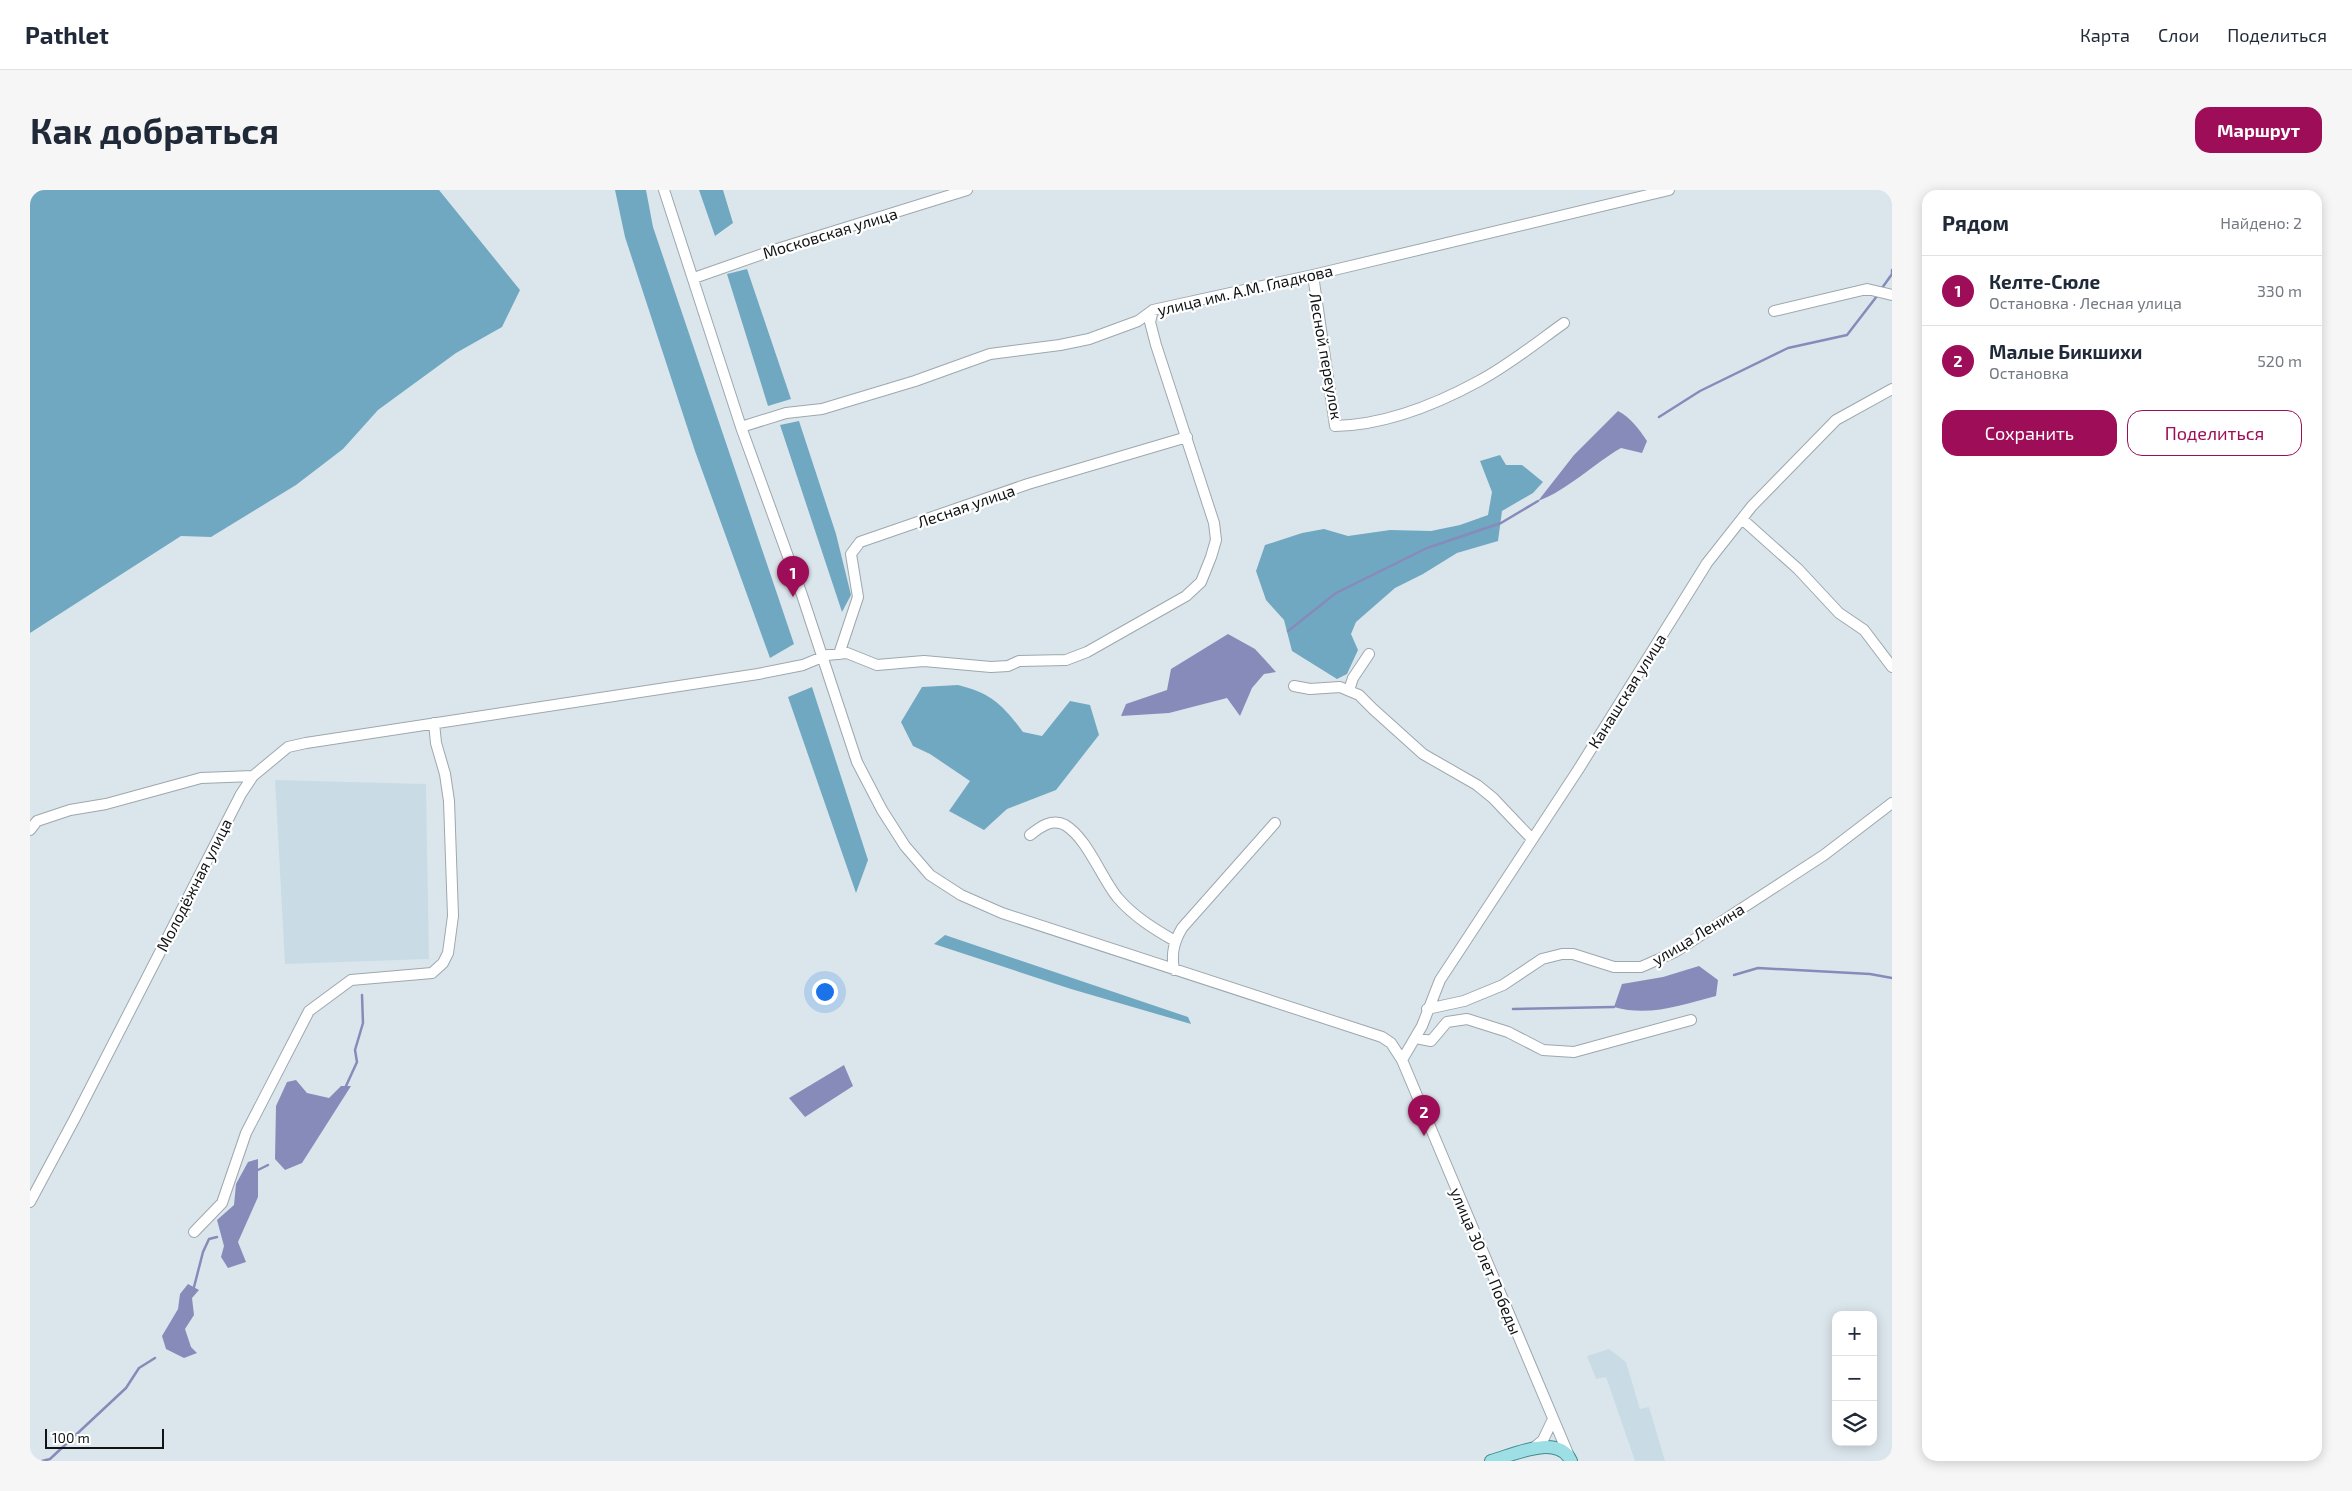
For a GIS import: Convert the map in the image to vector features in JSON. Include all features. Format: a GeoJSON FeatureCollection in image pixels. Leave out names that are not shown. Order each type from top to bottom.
{"type":"FeatureCollection","features":[{"type":"Feature","properties":{"kind":"main road"},"geometry":{"type":"LineString","coordinates":[[1491,1461],[1550,1446],[1563,1450],[1570,1458]]}},
{"type":"Feature","properties":{"kind":"street","name":"улица 30 лет Победы"},"geometry":{"type":"LineString","coordinates":[[664,190],[741,427],[802,596],[857,762],[882,810],[905,846],[930,875],[961,895],[1002,914],[1382,1037],[1391,1043],[1402,1060],[1570,1458]]}},
{"type":"Feature","properties":{"kind":"street","name":"Московская улица"},"geometry":{"type":"LineString","coordinates":[[694,278],[774,250],[967,190]]}},
{"type":"Feature","properties":{"kind":"street","name":"улица им. А.М. Гладкова"},"geometry":{"type":"LineString","coordinates":[[741,427],[786,414],[822,409],[915,381],[990,354],[1060,345],[1089,339],[1138,321],[1153,310],[1669,190]]}},
{"type":"Feature","properties":{"kind":"street","name":"Лесной переулок"},"geometry":{"type":"LineString","coordinates":[[1313,274],[1335,426],[1358,426],[1413,412],[1480,381],[1564,324]]}},
{"type":"Feature","properties":{"kind":"street"},"geometry":{"type":"LineString","coordinates":[[1774,312],[1867,289],[1892,295]]}},
{"type":"Feature","properties":{"kind":"street"},"geometry":{"type":"LineString","coordinates":[[822,658],[847,653],[877,665],[924,661],[991,667],[1008,666],[1019,661],[1066,660],[1087,652],[1186,596],[1201,582],[1216,540],[1214,523],[1150,322],[1153,310]]}},
{"type":"Feature","properties":{"kind":"street","name":"Канашская улица"},"geometry":{"type":"LineString","coordinates":[[1402,1060],[1416,1038],[1440,980],[1578,770],[1707,563],[1752,506],[1836,420],[1892,389]]}},
{"type":"Feature","properties":{"kind":"street","name":"Лесная улица"},"geometry":{"type":"LineString","coordinates":[[839,654],[858,596],[851,554],[860,542],[1019,487],[1187,437]]}},
{"type":"Feature","properties":{"kind":"street"},"geometry":{"type":"LineString","coordinates":[[1742,519],[1798,569],[1839,613],[1864,630],[1892,667]]}},
{"type":"Feature","properties":{"kind":"street"},"geometry":{"type":"LineString","coordinates":[[1349,690],[1353,678],[1369,654]]}},
{"type":"Feature","properties":{"kind":"street","name":"Молодёжная улица"},"geometry":{"type":"LineString","coordinates":[[30,1202],[237,803],[253,776],[288,747],[758,674],[803,665],[822,658]]}},
{"type":"Feature","properties":{"kind":"street"},"geometry":{"type":"LineString","coordinates":[[1294,686],[1310,689],[1340,687],[1359,694],[1423,754],[1477,785],[1493,798],[1532,839]]}},
{"type":"Feature","properties":{"kind":"street"},"geometry":{"type":"LineString","coordinates":[[194,1232],[222,1203],[246,1133],[309,1011],[351,980],[432,972],[442,963],[448,953],[453,916],[449,801],[445,774],[436,743],[434,724]]}},
{"type":"Feature","properties":{"kind":"street"},"geometry":{"type":"LineString","coordinates":[[30,830],[37,821],[70,810],[106,804],[201,778],[253,776]]}},
{"type":"Feature","properties":{"kind":"street","name":"улица Ленина"},"geometry":{"type":"LineString","coordinates":[[1427,1009],[1464,1001],[1495,988],[1542,959],[1562,954],[1573,954],[1614,968],[1641,967],[1675,952],[1824,855],[1892,803]]}},
{"type":"Feature","properties":{"kind":"street"},"geometry":{"type":"LineString","coordinates":[[1030,835],[1043,825],[1056,823],[1065,825],[1082,844],[1124,906],[1138,918],[1175,942]]}},
{"type":"Feature","properties":{"kind":"street"},"geometry":{"type":"LineString","coordinates":[[1174,970],[1172,957],[1175,942],[1182,928],[1275,823]]}},
{"type":"Feature","properties":{"kind":"street"},"geometry":{"type":"LineString","coordinates":[[1416,1038],[1431,1041],[1446,1022],[1467,1019],[1508,1032],[1543,1050],[1574,1052],[1691,1020]]}},
{"type":"Feature","properties":{"kind":"street"},"geometry":{"type":"LineString","coordinates":[[1530,1450],[1543,1440],[1554,1419]]}},
{"type":"Feature","properties":{"kind":"shaded area"},"geometry":{"type":"Polygon","coordinates":[[[30,190],[439,190],[520,290],[502,327],[456,353],[378,410],[343,449],[296,485],[211,537],[181,536],[30,633],[30,190]]]}},
{"type":"Feature","properties":{"kind":"shaded area"},"geometry":{"type":"Polygon","coordinates":[[[615,190],[646,190],[653,227],[794,644],[770,658],[695,451],[625,237],[615,190]]]}},
{"type":"Feature","properties":{"kind":"shaded area"},"geometry":{"type":"Polygon","coordinates":[[[699,190],[723,190],[733,223],[715,236],[699,190]]]}},
{"type":"Feature","properties":{"kind":"shaded area"},"geometry":{"type":"Polygon","coordinates":[[[747,269],[791,399],[768,406],[727,274],[747,269]]]}},
{"type":"Feature","properties":{"kind":"shaded area"},"geometry":{"type":"Polygon","coordinates":[[[1618,411],[1634,424],[1647,441],[1642,453],[1621,448],[1570,484],[1538,501],[1574,455],[1618,411]]]}},
{"type":"Feature","properties":{"kind":"shaded area"},"geometry":{"type":"Polygon","coordinates":[[[799,421],[836,534],[851,595],[842,612],[780,425],[799,421]]]}},
{"type":"Feature","properties":{"kind":"shaded area"},"geometry":{"type":"Polygon","coordinates":[[[1500,455],[1506,465],[1522,465],[1543,482],[1533,493],[1502,511],[1498,541],[1457,553],[1423,574],[1395,588],[1356,622],[1351,634],[1358,650],[1347,674],[1337,679],[1292,651],[1284,620],[1266,600],[1256,571],[1265,545],[1302,533],[1324,529],[1348,536],[1390,530],[1431,531],[1460,525],[1488,515],[1492,492],[1480,461],[1500,455]]]}},
{"type":"Feature","properties":{"kind":"shaded area"},"geometry":{"type":"Polygon","coordinates":[[[1228,634],[1255,649],[1276,672],[1264,674],[1252,688],[1240,716],[1227,698],[1169,713],[1121,716],[1126,704],[1167,690],[1171,669],[1228,634]]]}},
{"type":"Feature","properties":{"kind":"shaded area"},"geometry":{"type":"Polygon","coordinates":[[[958,685],[979,692],[995,701],[1009,714],[1023,732],[1042,736],[1070,701],[1090,705],[1099,735],[1056,790],[1007,809],[984,830],[949,811],[970,781],[930,754],[913,746],[901,722],[922,687],[958,685]]]}},
{"type":"Feature","properties":{"kind":"shaded area"},"geometry":{"type":"Polygon","coordinates":[[[812,687],[868,860],[856,893],[788,697],[812,687]]]}},
{"type":"Feature","properties":{"kind":"shaded area"},"geometry":{"type":"Polygon","coordinates":[[[275,780],[426,784],[429,959],[285,964],[275,780]]]}},
{"type":"Feature","properties":{"kind":"shaded area"},"geometry":{"type":"Polygon","coordinates":[[[945,935],[1188,1017],[1191,1024],[1071,989],[934,944],[945,935]]]}},
{"type":"Feature","properties":{"kind":"shaded area"},"geometry":{"type":"Polygon","coordinates":[[[1699,966],[1718,980],[1716,996],[1665,1009],[1640,1011],[1614,1007],[1622,984],[1663,977],[1699,966]]]}},
{"type":"Feature","properties":{"kind":"shaded area"},"geometry":{"type":"Polygon","coordinates":[[[844,1065],[853,1086],[805,1117],[789,1098],[844,1065]]]}},
{"type":"Feature","properties":{"kind":"shaded area"},"geometry":{"type":"Polygon","coordinates":[[[296,1080],[307,1093],[329,1098],[341,1086],[351,1086],[302,1163],[285,1170],[275,1159],[276,1106],[287,1082],[296,1080]]]}},
{"type":"Feature","properties":{"kind":"shaded area"},"geometry":{"type":"Polygon","coordinates":[[[258,1159],[258,1197],[238,1242],[246,1262],[228,1268],[221,1257],[224,1246],[217,1220],[234,1205],[236,1184],[248,1162],[258,1159]]]}},
{"type":"Feature","properties":{"kind":"shaded area"},"geometry":{"type":"Polygon","coordinates":[[[188,1284],[199,1290],[192,1298],[194,1315],[185,1329],[191,1347],[197,1353],[184,1358],[166,1349],[162,1336],[178,1309],[180,1294],[188,1284]]]}},
{"type":"Feature","properties":{"kind":"shaded area"},"geometry":{"type":"Polygon","coordinates":[[[1609,1349],[1626,1362],[1640,1409],[1649,1407],[1665,1461],[1635,1461],[1606,1377],[1596,1379],[1587,1356],[1609,1349]]]}},
{"type":"Feature","properties":{"kind":"waterway"},"geometry":{"type":"LineString","coordinates":[[1882,288],[1892,274],[1892,270]]}},
{"type":"Feature","properties":{"kind":"waterway"},"geometry":{"type":"LineString","coordinates":[[1659,417],[1700,391],[1788,348],[1847,335],[1877,296]]}},
{"type":"Feature","properties":{"kind":"waterway"},"geometry":{"type":"LineString","coordinates":[[1288,631],[1336,593],[1427,548],[1501,523],[1538,501]]}},
{"type":"Feature","properties":{"kind":"waterway"},"geometry":{"type":"LineString","coordinates":[[1734,975],[1758,968],[1870,974],[1892,978]]}},
{"type":"Feature","properties":{"kind":"waterway"},"geometry":{"type":"LineString","coordinates":[[346,1086],[357,1062],[355,1050],[363,1023],[362,995]]}},
{"type":"Feature","properties":{"kind":"waterway"},"geometry":{"type":"LineString","coordinates":[[1513,1009],[1614,1007]]}},
{"type":"Feature","properties":{"kind":"waterway"},"geometry":{"type":"LineString","coordinates":[[258,1170],[268,1165]]}},
{"type":"Feature","properties":{"kind":"waterway"},"geometry":{"type":"LineString","coordinates":[[194,1287],[203,1252],[209,1239],[217,1237]]}},
{"type":"Feature","properties":{"kind":"waterway"},"geometry":{"type":"LineString","coordinates":[[42,1461],[50,1459],[126,1388],[139,1368],[155,1358]]}},
{"type":"Feature","properties":{"kind":"place","name":"Келте-Сюле"},"geometry":{"type":"Point","coordinates":[793,597]}},
{"type":"Feature","properties":{"kind":"place","name":"Малые Бикшихи"},"geometry":{"type":"Point","coordinates":[1424,1136]}}]}
